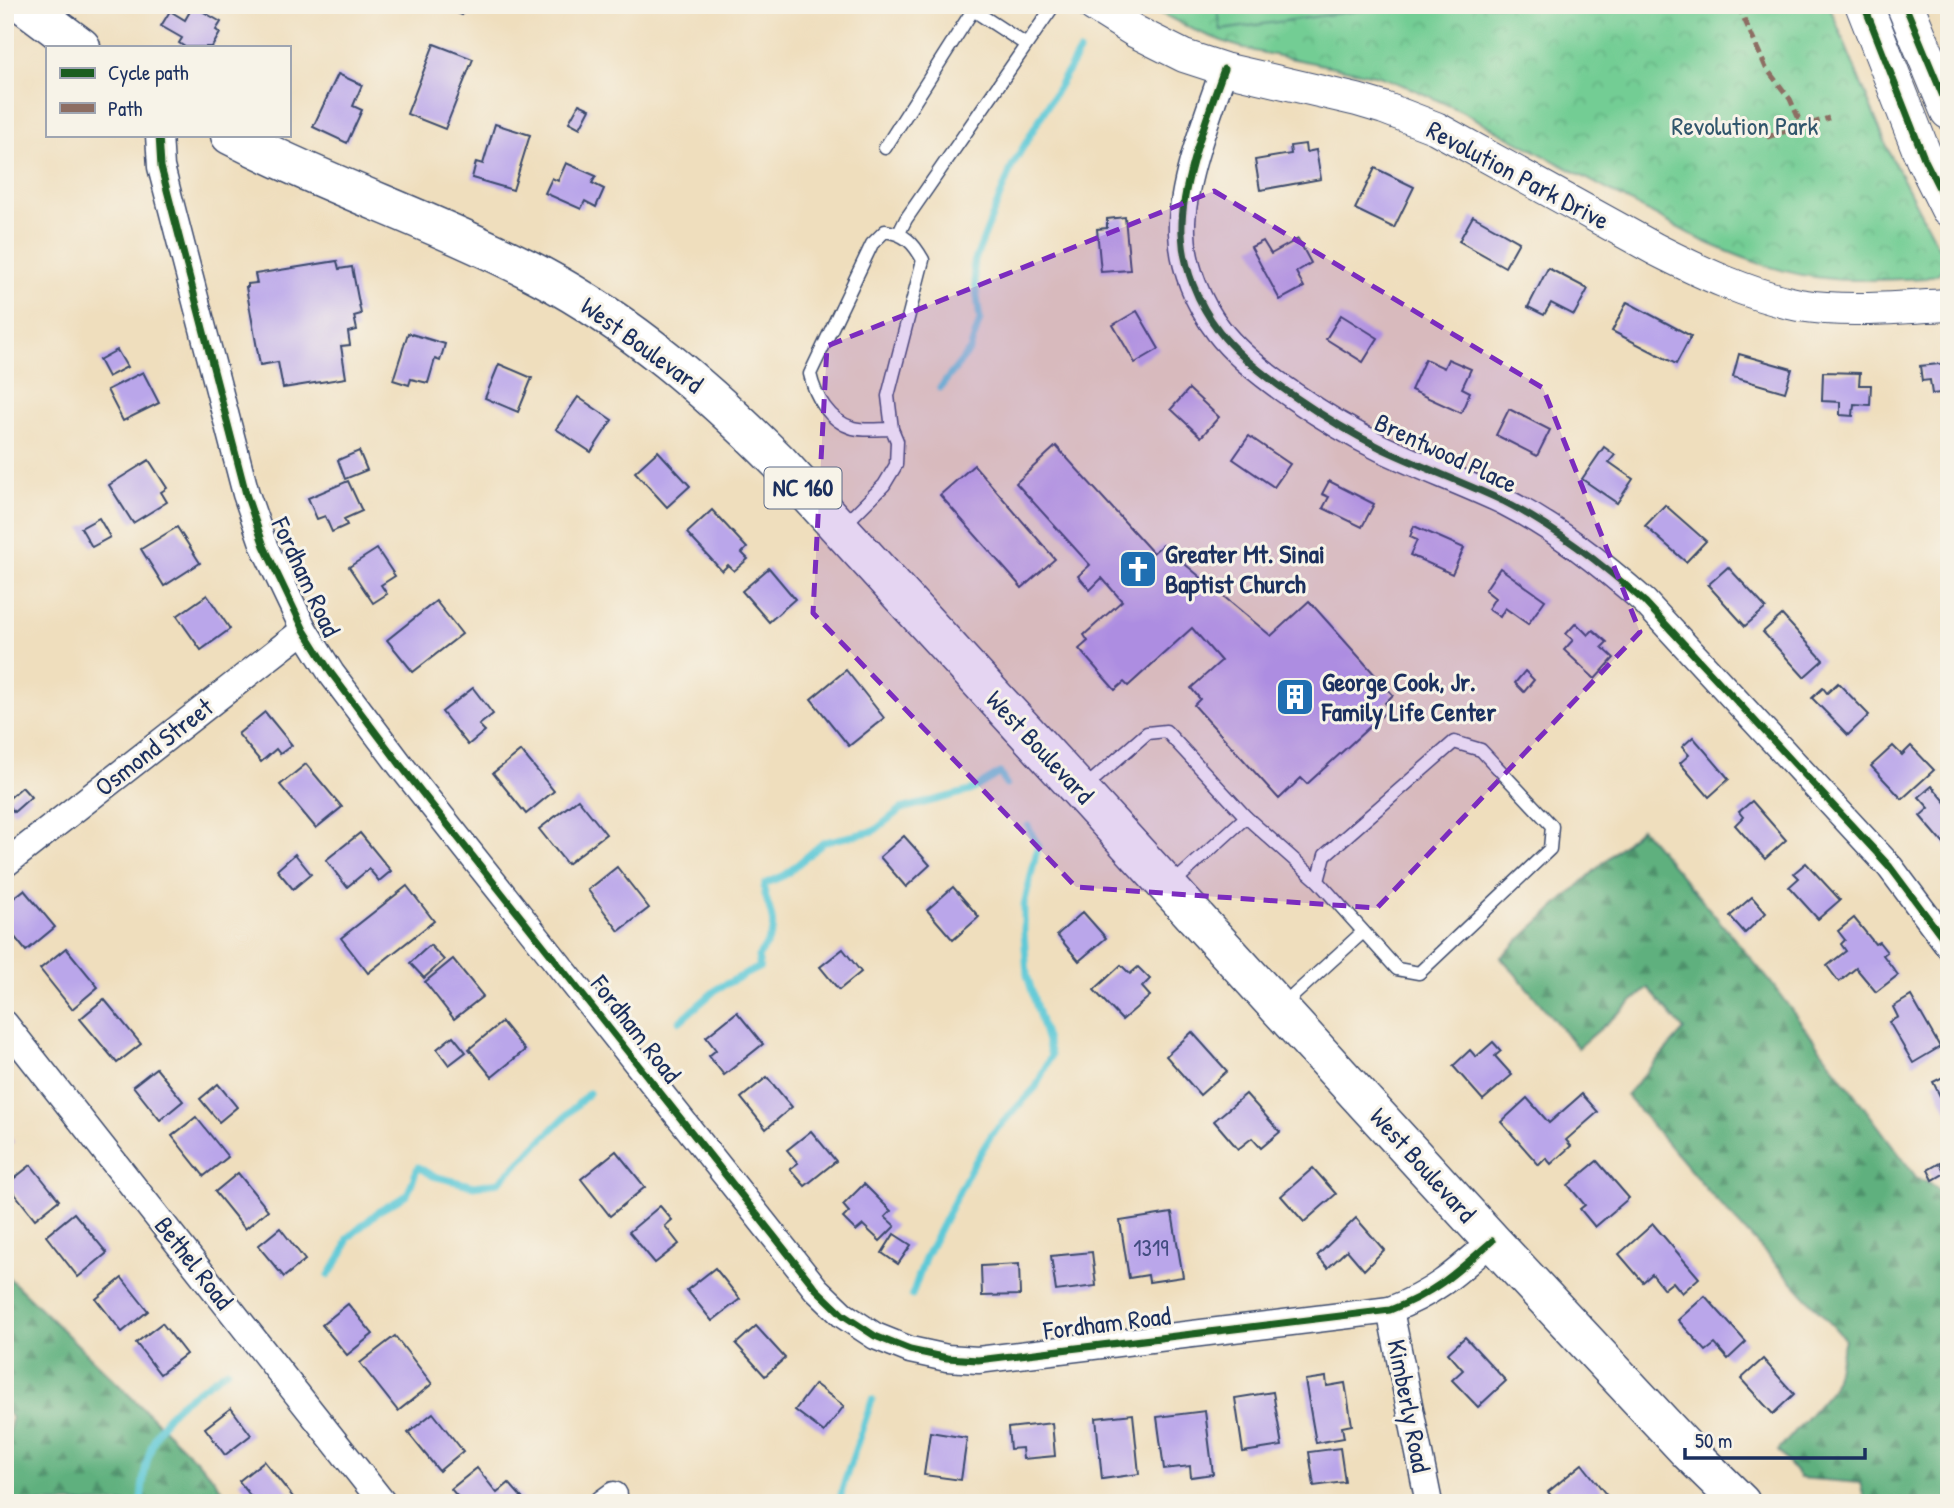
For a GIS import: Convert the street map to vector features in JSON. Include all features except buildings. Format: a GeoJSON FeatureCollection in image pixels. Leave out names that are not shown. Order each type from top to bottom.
{"type":"FeatureCollection","features":[{"type":"Feature","properties":{"kind":"main road"},"geometry":{"type":"LineString","coordinates":[[25,5],[80,46]]}},
{"type":"Feature","properties":{"kind":"main road"},"geometry":{"type":"LineString","coordinates":[[1864,5],[1924,158],[1949,208]]}},
{"type":"Feature","properties":{"kind":"main road"},"geometry":{"type":"LineString","coordinates":[[1905,5],[1949,111]]}},
{"type":"Feature","properties":{"kind":"main road","name":"West Boulevard"},"geometry":{"type":"LineString","coordinates":[[232,136],[542,276],[607,315],[722,405],[841,529],[1492,1241],[1689,1452],[1741,1503]]}},
{"type":"Feature","properties":{"kind":"street","name":"Revolution Park Drive"},"geometry":{"type":"LineString","coordinates":[[1093,5],[1136,32],[1184,56],[1223,69],[1357,100],[1436,128],[1655,249],[1754,292],[1799,304],[1850,309],[1949,305]]}},
{"type":"Feature","properties":{"kind":"street","name":"Brentwood Place"},"geometry":{"type":"LineString","coordinates":[[1223,69],[1183,204],[1182,234],[1188,271],[1201,302],[1219,331],[1257,368],[1312,408],[1379,447],[1503,501],[1557,532],[1612,573],[1645,602],[1890,867],[1949,946]]}},
{"type":"Feature","properties":{"kind":"street","name":"Fordham Road"},"geometry":{"type":"LineString","coordinates":[[159,136],[161,167],[246,494],[266,552],[304,630],[370,726],[749,1206],[816,1289],[843,1315],[875,1336],[910,1350],[947,1359],[978,1360],[1390,1310],[1419,1299],[1443,1284],[1492,1241]]}},
{"type":"Feature","properties":{"kind":"street","name":"Osmond Street"},"geometry":{"type":"LineString","coordinates":[[5,864],[304,630]]}},
{"type":"Feature","properties":{"kind":"street","name":"Bethel Road"},"geometry":{"type":"LineString","coordinates":[[5,1024],[383,1503]]}},
{"type":"Feature","properties":{"kind":"street","name":"Kimberly Road"},"geometry":{"type":"LineString","coordinates":[[1390,1310],[1429,1503]]}},
{"type":"Feature","properties":{"kind":"lane"},"geometry":{"type":"LineString","coordinates":[[900,233],[906,219],[1054,5]]}},
{"type":"Feature","properties":{"kind":"lane"},"geometry":{"type":"LineString","coordinates":[[885,148],[973,10],[1025,44]]}},
{"type":"Feature","properties":{"kind":"lane"},"geometry":{"type":"LineString","coordinates":[[841,529],[884,485],[896,465],[897,441],[892,429],[887,396],[923,260],[912,242],[900,233],[885,231],[872,244],[810,374],[814,390],[836,420],[854,429],[892,429]]}},
{"type":"Feature","properties":{"kind":"lane"},"geometry":{"type":"LineString","coordinates":[[1081,791],[1147,733],[1166,731],[1246,817],[1318,881],[1397,970],[1419,973],[1550,849],[1552,826],[1481,750],[1454,743],[1325,855],[1318,881]]}},
{"type":"Feature","properties":{"kind":"lane"},"geometry":{"type":"LineString","coordinates":[[1168,887],[1246,817]]}},
{"type":"Feature","properties":{"kind":"lane"},"geometry":{"type":"LineString","coordinates":[[1279,1009],[1363,932]]}},
{"type":"Feature","properties":{"kind":"highlighted area"},"geometry":{"type":"Polygon","coordinates":[[[1214,191],[1543,388],[1640,632],[1377,908],[1076,887],[813,613],[827,346],[1214,191]]]}},
{"type":"Feature","properties":{"kind":"green space","name":"Revolution Park"},"geometry":{"type":"Polygon","coordinates":[[[1145,5],[1829,5],[1890,154],[1943,256],[1944,265],[1938,274],[1926,278],[1868,280],[1816,277],[1766,266],[1703,241],[1461,111],[1413,89],[1379,76],[1227,43],[1145,5]]]}},
{"type":"Feature","properties":{"kind":"green space"},"geometry":{"type":"Polygon","coordinates":[[[1217,5],[1398,5],[1221,30],[1217,5]]]}},
{"type":"Feature","properties":{"kind":"green space"},"geometry":{"type":"Polygon","coordinates":[[[1641,828],[1769,980],[1917,1178],[1936,1187],[1949,1208],[1949,1503],[1861,1503],[1865,1501],[1860,1483],[1800,1478],[1778,1451],[1832,1389],[1845,1339],[1708,1191],[1626,1095],[1684,1030],[1648,988],[1578,1048],[1501,957],[1641,828]]]}},
{"type":"Feature","properties":{"kind":"green space"},"geometry":{"type":"Polygon","coordinates":[[[5,1274],[210,1474],[232,1503],[5,1503],[5,1452],[12,1418],[5,1409],[5,1274]]]}},
{"type":"Feature","properties":{"kind":"waterway"},"geometry":{"type":"LineString","coordinates":[[940,388],[970,350],[980,320],[973,265],[1012,166],[1079,52]]}},
{"type":"Feature","properties":{"kind":"waterway"},"geometry":{"type":"LineString","coordinates":[[680,1021],[718,988],[760,967],[758,957],[771,936],[773,925],[764,893],[765,884],[785,875],[824,842],[874,831],[901,809],[970,791],[1000,773],[1006,785]]}},
{"type":"Feature","properties":{"kind":"waterway"},"geometry":{"type":"LineString","coordinates":[[912,1295],[925,1258],[970,1170],[992,1134],[1036,1087],[1051,1055],[1027,975],[1024,905],[1038,846],[1028,826]]}},
{"type":"Feature","properties":{"kind":"waterway"},"geometry":{"type":"LineString","coordinates":[[329,1275],[344,1251],[348,1238],[379,1211],[407,1195],[418,1167],[433,1176],[474,1186],[499,1182],[589,1093]]}},
{"type":"Feature","properties":{"kind":"waterway"},"geometry":{"type":"LineString","coordinates":[[141,1503],[149,1454],[165,1420],[185,1399],[227,1370]]}},
{"type":"Feature","properties":{"kind":"waterway"},"geometry":{"type":"LineString","coordinates":[[840,1503],[842,1489],[872,1400]]}},
{"type":"Feature","properties":{"kind":"marked path"},"geometry":{"type":"LineString","coordinates":[[1738,5],[1766,68],[1790,99],[1802,126]]}},
{"type":"Feature","properties":{"kind":"marked path"},"geometry":{"type":"LineString","coordinates":[[1767,137],[1829,118]]}},
{"type":"Feature","properties":{"kind":"cycle path"},"geometry":{"type":"LineString","coordinates":[[1864,5],[1924,158],[1949,208]]}},
{"type":"Feature","properties":{"kind":"cycle path"},"geometry":{"type":"LineString","coordinates":[[1905,5],[1949,111]]}},
{"type":"Feature","properties":{"kind":"cycle path"},"geometry":{"type":"LineString","coordinates":[[1224,69],[1190,172],[1182,233],[1185,259],[1193,285],[1204,309],[1219,331],[1271,380],[1317,412],[1381,448],[1523,511],[1595,560],[1645,602],[1890,867],[1949,946]]}},
{"type":"Feature","properties":{"kind":"cycle path"},"geometry":{"type":"LineString","coordinates":[[159,136],[161,167],[246,494],[264,546],[304,630],[331,673],[401,766],[816,1289],[843,1315],[875,1336],[910,1350],[947,1358],[978,1360],[1390,1310],[1433,1289],[1492,1241]]}},
{"type":"Feature","properties":{"kind":"place","name":"Greater Mt. Sinai Baptist Church"},"geometry":{"type":"Point","coordinates":[1138,569]}},
{"type":"Feature","properties":{"kind":"place","name":"George Cook, Jr. Family Life Center"},"geometry":{"type":"Point","coordinates":[1295,697]}}]}
